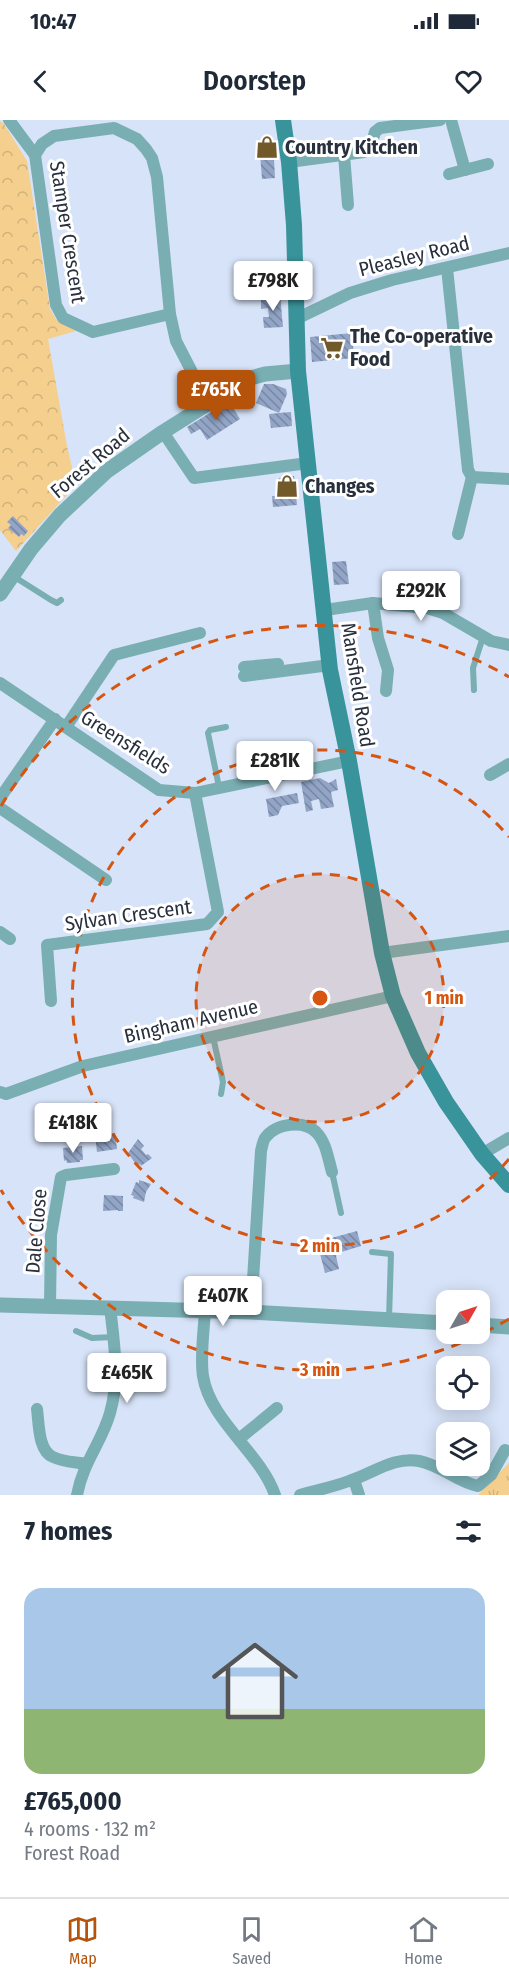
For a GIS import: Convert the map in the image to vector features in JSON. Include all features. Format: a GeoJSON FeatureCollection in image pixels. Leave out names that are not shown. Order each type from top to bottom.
{"type":"FeatureCollection","features":[{"type":"Feature","properties":{"kind":"main road","name":"Mansfield Road"},"geometry":{"type":"LineString","coordinates":[[283,120],[289,162],[298,318],[298,371],[330,662],[382,953],[393,996],[418,1053],[446,1102],[482,1154],[509,1185]]}},
{"type":"Feature","properties":{"kind":"street"},"geometry":{"type":"LineString","coordinates":[[9,120],[35,155]]}},
{"type":"Feature","properties":{"kind":"street"},"geometry":{"type":"LineString","coordinates":[[289,162],[364,152],[370,149],[375,132],[380,128],[440,120]]}},
{"type":"Feature","properties":{"kind":"street"},"geometry":{"type":"LineString","coordinates":[[451,120],[465,170]]}},
{"type":"Feature","properties":{"kind":"street","name":"Stamper Crescent"},"geometry":{"type":"LineString","coordinates":[[170,314],[93,332],[63,318],[56,305],[35,155],[42,144],[54,136],[114,128],[137,140],[152,158],[157,177],[170,314],[176,341],[208,404]]}},
{"type":"Feature","properties":{"kind":"street"},"geometry":{"type":"LineString","coordinates":[[344,154],[348,205]]}},
{"type":"Feature","properties":{"kind":"street"},"geometry":{"type":"LineString","coordinates":[[449,174],[488,164]]}},
{"type":"Feature","properties":{"kind":"street","name":"Pleasley Road"},"geometry":{"type":"LineString","coordinates":[[298,318],[350,293],[392,280],[509,253]]}},
{"type":"Feature","properties":{"kind":"street"},"geometry":{"type":"LineString","coordinates":[[447,268],[468,470],[472,477],[458,534]]}},
{"type":"Feature","properties":{"kind":"street","name":"Forest Road"},"geometry":{"type":"LineString","coordinates":[[0,594],[31,549],[60,515],[107,471],[163,432],[247,379],[265,374],[298,371]]}},
{"type":"Feature","properties":{"kind":"street"},"geometry":{"type":"LineString","coordinates":[[163,432],[194,478],[308,463]]}},
{"type":"Feature","properties":{"kind":"street"},"geometry":{"type":"LineString","coordinates":[[472,477],[509,479]]}},
{"type":"Feature","properties":{"kind":"street"},"geometry":{"type":"LineString","coordinates":[[325,610],[373,603],[426,608],[443,613],[491,641],[509,645]]}},
{"type":"Feature","properties":{"kind":"street"},"geometry":{"type":"LineString","coordinates":[[373,603],[378,638],[388,670],[386,691]]}},
{"type":"Feature","properties":{"kind":"street"},"geometry":{"type":"LineString","coordinates":[[66,727],[114,655],[200,633]]}},
{"type":"Feature","properties":{"kind":"street"},"geometry":{"type":"LineString","coordinates":[[244,672],[330,662]]}},
{"type":"Feature","properties":{"kind":"street","name":"Greensfields"},"geometry":{"type":"LineString","coordinates":[[0,683],[159,790],[195,793],[349,761]]}},
{"type":"Feature","properties":{"kind":"street"},"geometry":{"type":"LineString","coordinates":[[0,798],[55,719]]}},
{"type":"Feature","properties":{"kind":"street"},"geometry":{"type":"LineString","coordinates":[[490,775],[509,764]]}},
{"type":"Feature","properties":{"kind":"street","name":"Sylvan Crescent"},"geometry":{"type":"LineString","coordinates":[[51,1001],[47,945],[207,924],[218,912],[195,793]]}},
{"type":"Feature","properties":{"kind":"street"},"geometry":{"type":"LineString","coordinates":[[0,808],[106,880]]}},
{"type":"Feature","properties":{"kind":"street"},"geometry":{"type":"LineString","coordinates":[[382,953],[509,936]]}},
{"type":"Feature","properties":{"kind":"street","name":"Bingham Avenue"},"geometry":{"type":"LineString","coordinates":[[0,1092],[6,1094],[83,1066],[393,996]]}},
{"type":"Feature","properties":{"kind":"street"},"geometry":{"type":"LineString","coordinates":[[251,1311],[261,1151],[264,1138],[276,1128],[286,1125],[307,1126],[322,1140],[332,1172]]}},
{"type":"Feature","properties":{"kind":"street"},"geometry":{"type":"LineString","coordinates":[[482,1154],[509,1138]]}},
{"type":"Feature","properties":{"kind":"street","name":"Dale Close"},"geometry":{"type":"LineString","coordinates":[[50,1306],[51,1235],[61,1177],[114,1169]]}},
{"type":"Feature","properties":{"kind":"street"},"geometry":{"type":"LineString","coordinates":[[0,1305],[251,1311],[436,1322]]}},
{"type":"Feature","properties":{"kind":"street"},"geometry":{"type":"LineString","coordinates":[[77,1495],[82,1473],[110,1416],[112,1407],[115,1356],[110,1307]]}},
{"type":"Feature","properties":{"kind":"street"},"geometry":{"type":"LineString","coordinates":[[205,1310],[203,1375],[209,1397],[270,1480],[275,1495]]}},
{"type":"Feature","properties":{"kind":"street"},"geometry":{"type":"LineString","coordinates":[[490,1326],[509,1327]]}},
{"type":"Feature","properties":{"kind":"street"},"geometry":{"type":"LineString","coordinates":[[239,1439],[277,1408]]}},
{"type":"Feature","properties":{"kind":"street"},"geometry":{"type":"LineString","coordinates":[[37,1409],[41,1442],[48,1454],[86,1464]]}},
{"type":"Feature","properties":{"kind":"street"},"geometry":{"type":"LineString","coordinates":[[300,1495],[354,1480],[398,1461],[417,1460],[441,1469],[467,1484],[478,1486],[491,1475],[505,1450]]}},
{"type":"Feature","properties":{"kind":"street"},"geometry":{"type":"LineString","coordinates":[[354,1480],[359,1495]]}},
{"type":"Feature","properties":{"kind":"lane"},"geometry":{"type":"LineString","coordinates":[[13,575],[51,600],[57,603],[61,600]]}},
{"type":"Feature","properties":{"kind":"lane"},"geometry":{"type":"LineString","coordinates":[[474,690],[473,668],[483,636]]}},
{"type":"Feature","properties":{"kind":"lane"},"geometry":{"type":"LineString","coordinates":[[219,788],[208,733],[210,730],[226,727]]}},
{"type":"Feature","properties":{"kind":"lane"},"geometry":{"type":"LineString","coordinates":[[213,1036],[223,1082],[221,1094]]}},
{"type":"Feature","properties":{"kind":"lane"},"geometry":{"type":"LineString","coordinates":[[332,1172],[341,1213]]}},
{"type":"Feature","properties":{"kind":"lane"},"geometry":{"type":"LineString","coordinates":[[372,1252],[391,1254],[389,1320]]}},
{"type":"Feature","properties":{"kind":"lane"},"geometry":{"type":"LineString","coordinates":[[76,1331],[92,1338],[113,1337]]}},
{"type":"Feature","properties":{"kind":"green space"},"geometry":{"type":"Polygon","coordinates":[[[0,121],[27,161],[50,309],[56,319],[76,331],[48,339],[76,485],[16,551],[0,530],[0,121]]]}},
{"type":"Feature","properties":{"kind":"green space"},"geometry":{"type":"Polygon","coordinates":[[[509,1463],[509,1495],[478,1495],[509,1463]]]}},
{"type":"Feature","properties":{"kind":"building"},"geometry":{"type":"Polygon","coordinates":[[[259,141],[273,141],[275,178],[262,179],[259,141]]]}},
{"type":"Feature","properties":{"kind":"building"},"geometry":{"type":"Polygon","coordinates":[[[280,295],[283,327],[264,328],[263,317],[269,317],[268,308],[261,309],[261,300],[266,300],[266,296],[280,295]]]}},
{"type":"Feature","properties":{"kind":"building","name":"The Co-operative Food"},"geometry":{"type":"Polygon","coordinates":[[[352,333],[354,358],[312,362],[310,337],[352,333]]]}},
{"type":"Feature","properties":{"kind":"building"},"geometry":{"type":"Polygon","coordinates":[[[264,384],[273,384],[286,389],[287,394],[279,413],[256,403],[264,384]]]}},
{"type":"Feature","properties":{"kind":"building"},"geometry":{"type":"Polygon","coordinates":[[[229,401],[240,419],[207,440],[200,429],[191,434],[187,427],[229,401]]]}},
{"type":"Feature","properties":{"kind":"building"},"geometry":{"type":"Polygon","coordinates":[[[291,412],[292,426],[271,428],[269,414],[291,412]]]}},
{"type":"Feature","properties":{"kind":"building"},"geometry":{"type":"Polygon","coordinates":[[[294,476],[297,505],[273,507],[272,496],[281,496],[279,478],[294,476]]]}},
{"type":"Feature","properties":{"kind":"building"},"geometry":{"type":"Polygon","coordinates":[[[13,516],[28,531],[24,536],[21,534],[19,537],[8,528],[11,525],[7,522],[13,516]]]}},
{"type":"Feature","properties":{"kind":"building"},"geometry":{"type":"Polygon","coordinates":[[[346,561],[349,584],[334,585],[332,562],[346,561]]]}},
{"type":"Feature","properties":{"kind":"building"},"geometry":{"type":"Polygon","coordinates":[[[320,778],[329,783],[336,779],[338,790],[331,792],[334,807],[321,809],[319,799],[311,801],[313,810],[306,812],[301,782],[320,778]]]}},
{"type":"Feature","properties":{"kind":"building"},"geometry":{"type":"Polygon","coordinates":[[[297,793],[299,803],[282,806],[278,815],[269,817],[266,799],[297,793]]]}},
{"type":"Feature","properties":{"kind":"building"},"geometry":{"type":"Polygon","coordinates":[[[115,1133],[117,1149],[97,1152],[95,1135],[115,1133]]]}},
{"type":"Feature","properties":{"kind":"building"},"geometry":{"type":"Polygon","coordinates":[[[138,1139],[144,1146],[141,1149],[152,1158],[141,1166],[140,1164],[137,1166],[128,1153],[138,1139]]]}},
{"type":"Feature","properties":{"kind":"building"},"geometry":{"type":"Polygon","coordinates":[[[82,1146],[83,1160],[67,1163],[66,1160],[64,1161],[63,1148],[82,1146]]]}},
{"type":"Feature","properties":{"kind":"building"},"geometry":{"type":"Polygon","coordinates":[[[139,1180],[151,1184],[144,1202],[131,1195],[139,1180]]]}},
{"type":"Feature","properties":{"kind":"building"},"geometry":{"type":"Polygon","coordinates":[[[104,1195],[123,1196],[123,1211],[103,1211],[104,1195]]]}},
{"type":"Feature","properties":{"kind":"building"},"geometry":{"type":"Polygon","coordinates":[[[357,1231],[361,1246],[338,1253],[336,1256],[339,1269],[325,1273],[317,1242],[357,1231]]]}},
{"type":"Feature","properties":{"kind":"place","name":"Country Kitchen"},"geometry":{"type":"Point","coordinates":[267,147]}},
{"type":"Feature","properties":{"kind":"place","name":"The Co-operative Food"},"geometry":{"type":"Point","coordinates":[332,348]}},
{"type":"Feature","properties":{"kind":"place","name":"Changes"},"geometry":{"type":"Point","coordinates":[287,486]}}]}
